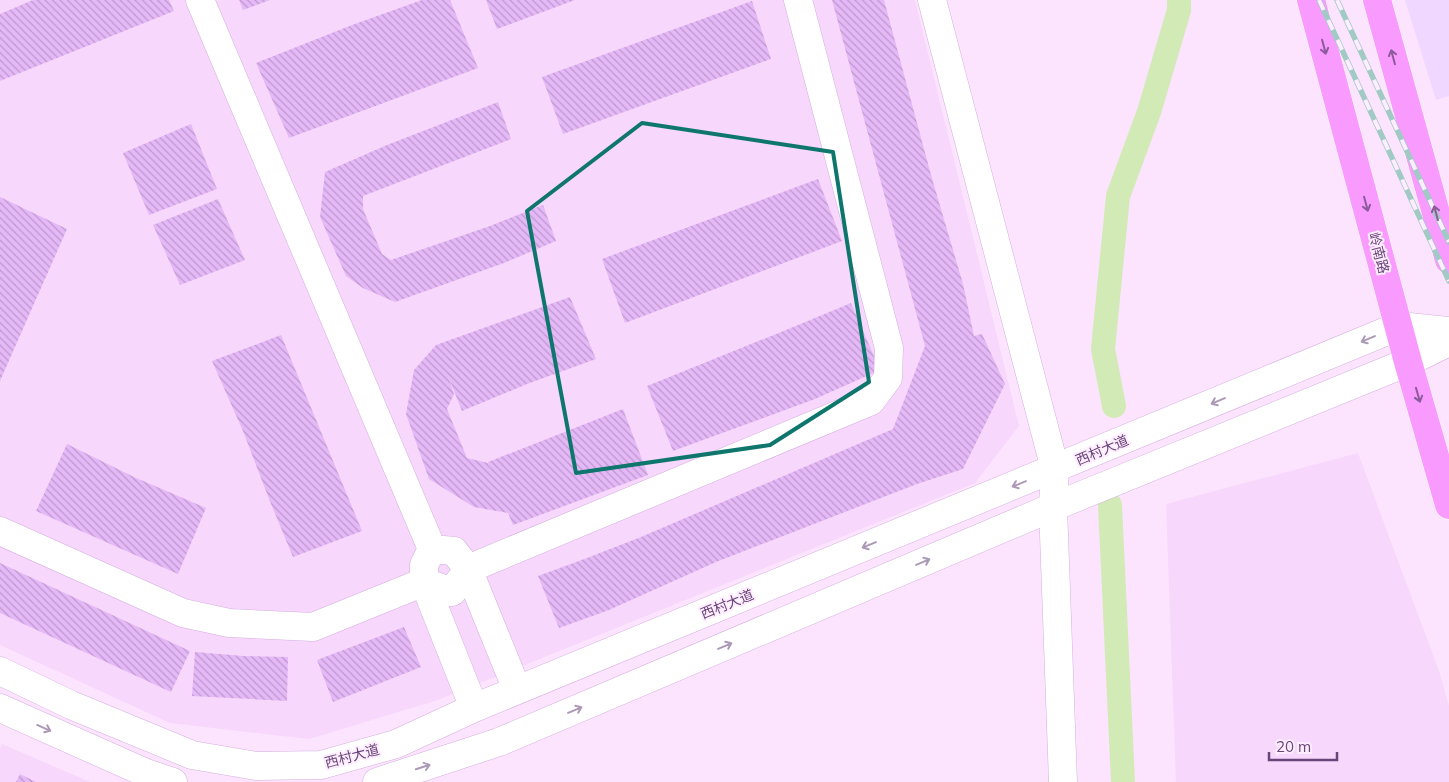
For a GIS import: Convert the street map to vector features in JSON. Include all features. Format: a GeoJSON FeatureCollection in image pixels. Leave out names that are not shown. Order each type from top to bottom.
{"type":"FeatureCollection","features":[{"type":"Feature","properties":{"kind":"main road","name":"岭南路"},"geometry":{"type":"LineString","coordinates":[[1311,0],[1408,362],[1449,505]]}},
{"type":"Feature","properties":{"kind":"main road"},"geometry":{"type":"LineString","coordinates":[[1377,0],[1449,260]]}},
{"type":"Feature","properties":{"kind":"street"},"geometry":{"type":"LineString","coordinates":[[200,0],[432,549],[424,565],[424,582],[474,708]]}},
{"type":"Feature","properties":{"kind":"street"},"geometry":{"type":"LineString","coordinates":[[0,531],[183,613],[228,623],[313,627],[424,582],[452,592],[468,569],[871,401],[888,378],[890,348],[798,0]]}},
{"type":"Feature","properties":{"kind":"street"},"geometry":{"type":"LineString","coordinates":[[932,0],[1055,469],[1053,507],[1063,782]]}},
{"type":"Feature","properties":{"kind":"street","name":"西村大道"},"geometry":{"type":"LineString","coordinates":[[0,671],[72,705],[192,755],[256,766],[321,765],[396,744],[517,690],[1399,326],[1449,331]]}},
{"type":"Feature","properties":{"kind":"street"},"geometry":{"type":"LineString","coordinates":[[377,782],[499,742],[1053,507],[1408,362],[1449,342]]}},
{"type":"Feature","properties":{"kind":"street"},"geometry":{"type":"LineString","coordinates":[[432,549],[454,551],[468,569],[517,690]]}},
{"type":"Feature","properties":{"kind":"street"},"geometry":{"type":"LineString","coordinates":[[0,708],[146,774],[173,782]]}},
{"type":"Feature","properties":{"kind":"highlighted area"},"geometry":{"type":"Polygon","coordinates":[[[642,123],[833,152],[869,382],[770,445],[576,473],[527,211],[642,123]]]}},
{"type":"Feature","properties":{"kind":"shaded area"},"geometry":{"type":"Polygon","coordinates":[[[0,0],[915,0],[1019,426],[975,483],[438,700],[309,739],[170,723],[0,645],[0,0]]]}},
{"type":"Feature","properties":{"kind":"shaded area"},"geometry":{"type":"Polygon","coordinates":[[[1405,0],[1449,0],[1449,96],[1436,100],[1405,0]]]}},
{"type":"Feature","properties":{"kind":"shaded area"},"geometry":{"type":"Polygon","coordinates":[[[1358,453],[1439,671],[1449,706],[1449,782],[1176,782],[1166,504],[1358,453]]]}},
{"type":"Feature","properties":{"kind":"shaded area"},"geometry":{"type":"Polygon","coordinates":[[[2,744],[90,782],[0,782],[0,748],[2,744]]]}},
{"type":"Feature","properties":{"kind":"building"},"geometry":{"type":"Polygon","coordinates":[[[33,0],[169,0],[174,11],[0,81],[0,14],[33,0]]]}},
{"type":"Feature","properties":{"kind":"building"},"geometry":{"type":"Polygon","coordinates":[[[239,0],[270,0],[243,10],[239,0]]]}},
{"type":"Feature","properties":{"kind":"building"},"geometry":{"type":"Polygon","coordinates":[[[422,0],[450,0],[478,68],[289,138],[256,63],[422,0]]]}},
{"type":"Feature","properties":{"kind":"building"},"geometry":{"type":"Polygon","coordinates":[[[486,0],[575,0],[497,29],[486,0]]]}},
{"type":"Feature","properties":{"kind":"building"},"geometry":{"type":"Polygon","coordinates":[[[832,0],[884,0],[931,175],[963,284],[974,336],[982,334],[1005,384],[963,469],[917,484],[716,562],[609,610],[559,628],[538,576],[641,537],[893,429],[925,346],[832,0]]]}},
{"type":"Feature","properties":{"kind":"building"},"geometry":{"type":"Polygon","coordinates":[[[752,1],[771,59],[563,134],[542,77],[752,1]]]}},
{"type":"Feature","properties":{"kind":"building"},"geometry":{"type":"Polygon","coordinates":[[[498,102],[511,139],[363,196],[363,209],[382,254],[391,260],[490,226],[543,205],[556,241],[504,263],[395,302],[363,288],[346,276],[320,217],[325,172],[387,145],[498,102]]]}},
{"type":"Feature","properties":{"kind":"building"},"geometry":{"type":"Polygon","coordinates":[[[191,124],[217,189],[149,215],[123,153],[191,124]]]}},
{"type":"Feature","properties":{"kind":"building"},"geometry":{"type":"Polygon","coordinates":[[[818,179],[842,241],[625,323],[602,259],[818,179]]]}},
{"type":"Feature","properties":{"kind":"building"},"geometry":{"type":"Polygon","coordinates":[[[0,197],[67,229],[0,381],[0,197]]]}},
{"type":"Feature","properties":{"kind":"building"},"geometry":{"type":"Polygon","coordinates":[[[218,199],[245,260],[180,285],[153,225],[218,199]]]}},
{"type":"Feature","properties":{"kind":"building"},"geometry":{"type":"Polygon","coordinates":[[[570,297],[596,359],[527,384],[462,411],[448,376],[454,394],[447,409],[467,458],[488,463],[492,474],[488,462],[623,409],[648,475],[513,525],[508,513],[474,507],[429,479],[406,414],[414,370],[436,345],[570,297]]]}},
{"type":"Feature","properties":{"kind":"building"},"geometry":{"type":"Polygon","coordinates":[[[851,303],[880,370],[815,399],[673,451],[647,386],[851,303]]]}},
{"type":"Feature","properties":{"kind":"building"},"geometry":{"type":"Polygon","coordinates":[[[281,335],[362,531],[293,557],[243,431],[212,361],[281,335]]]}},
{"type":"Feature","properties":{"kind":"building"},"geometry":{"type":"Polygon","coordinates":[[[67,444],[134,477],[206,508],[178,574],[36,511],[67,444]]]}},
{"type":"Feature","properties":{"kind":"building"},"geometry":{"type":"Polygon","coordinates":[[[0,563],[190,651],[171,692],[0,613],[0,563]]]}},
{"type":"Feature","properties":{"kind":"building"},"geometry":{"type":"Polygon","coordinates":[[[404,627],[421,667],[333,702],[317,660],[404,627]]]}},
{"type":"Feature","properties":{"kind":"building"},"geometry":{"type":"Polygon","coordinates":[[[195,652],[288,657],[287,701],[192,696],[195,652]]]}},
{"type":"Feature","properties":{"kind":"building"},"geometry":{"type":"Polygon","coordinates":[[[20,774],[36,782],[16,782],[20,774]]]}},
{"type":"Feature","properties":{"kind":"waterway"},"geometry":{"type":"LineString","coordinates":[[1114,406],[1103,349],[1118,196],[1149,112],[1179,10],[1179,0]]}},
{"type":"Feature","properties":{"kind":"waterway"},"geometry":{"type":"LineString","coordinates":[[1110,505],[1123,782]]}},
{"type":"Feature","properties":{"kind":"railway"},"geometry":{"type":"LineString","coordinates":[[1319,0],[1449,281]]}},
{"type":"Feature","properties":{"kind":"railway"},"geometry":{"type":"LineString","coordinates":[[1337,0],[1449,242]]}}]}
